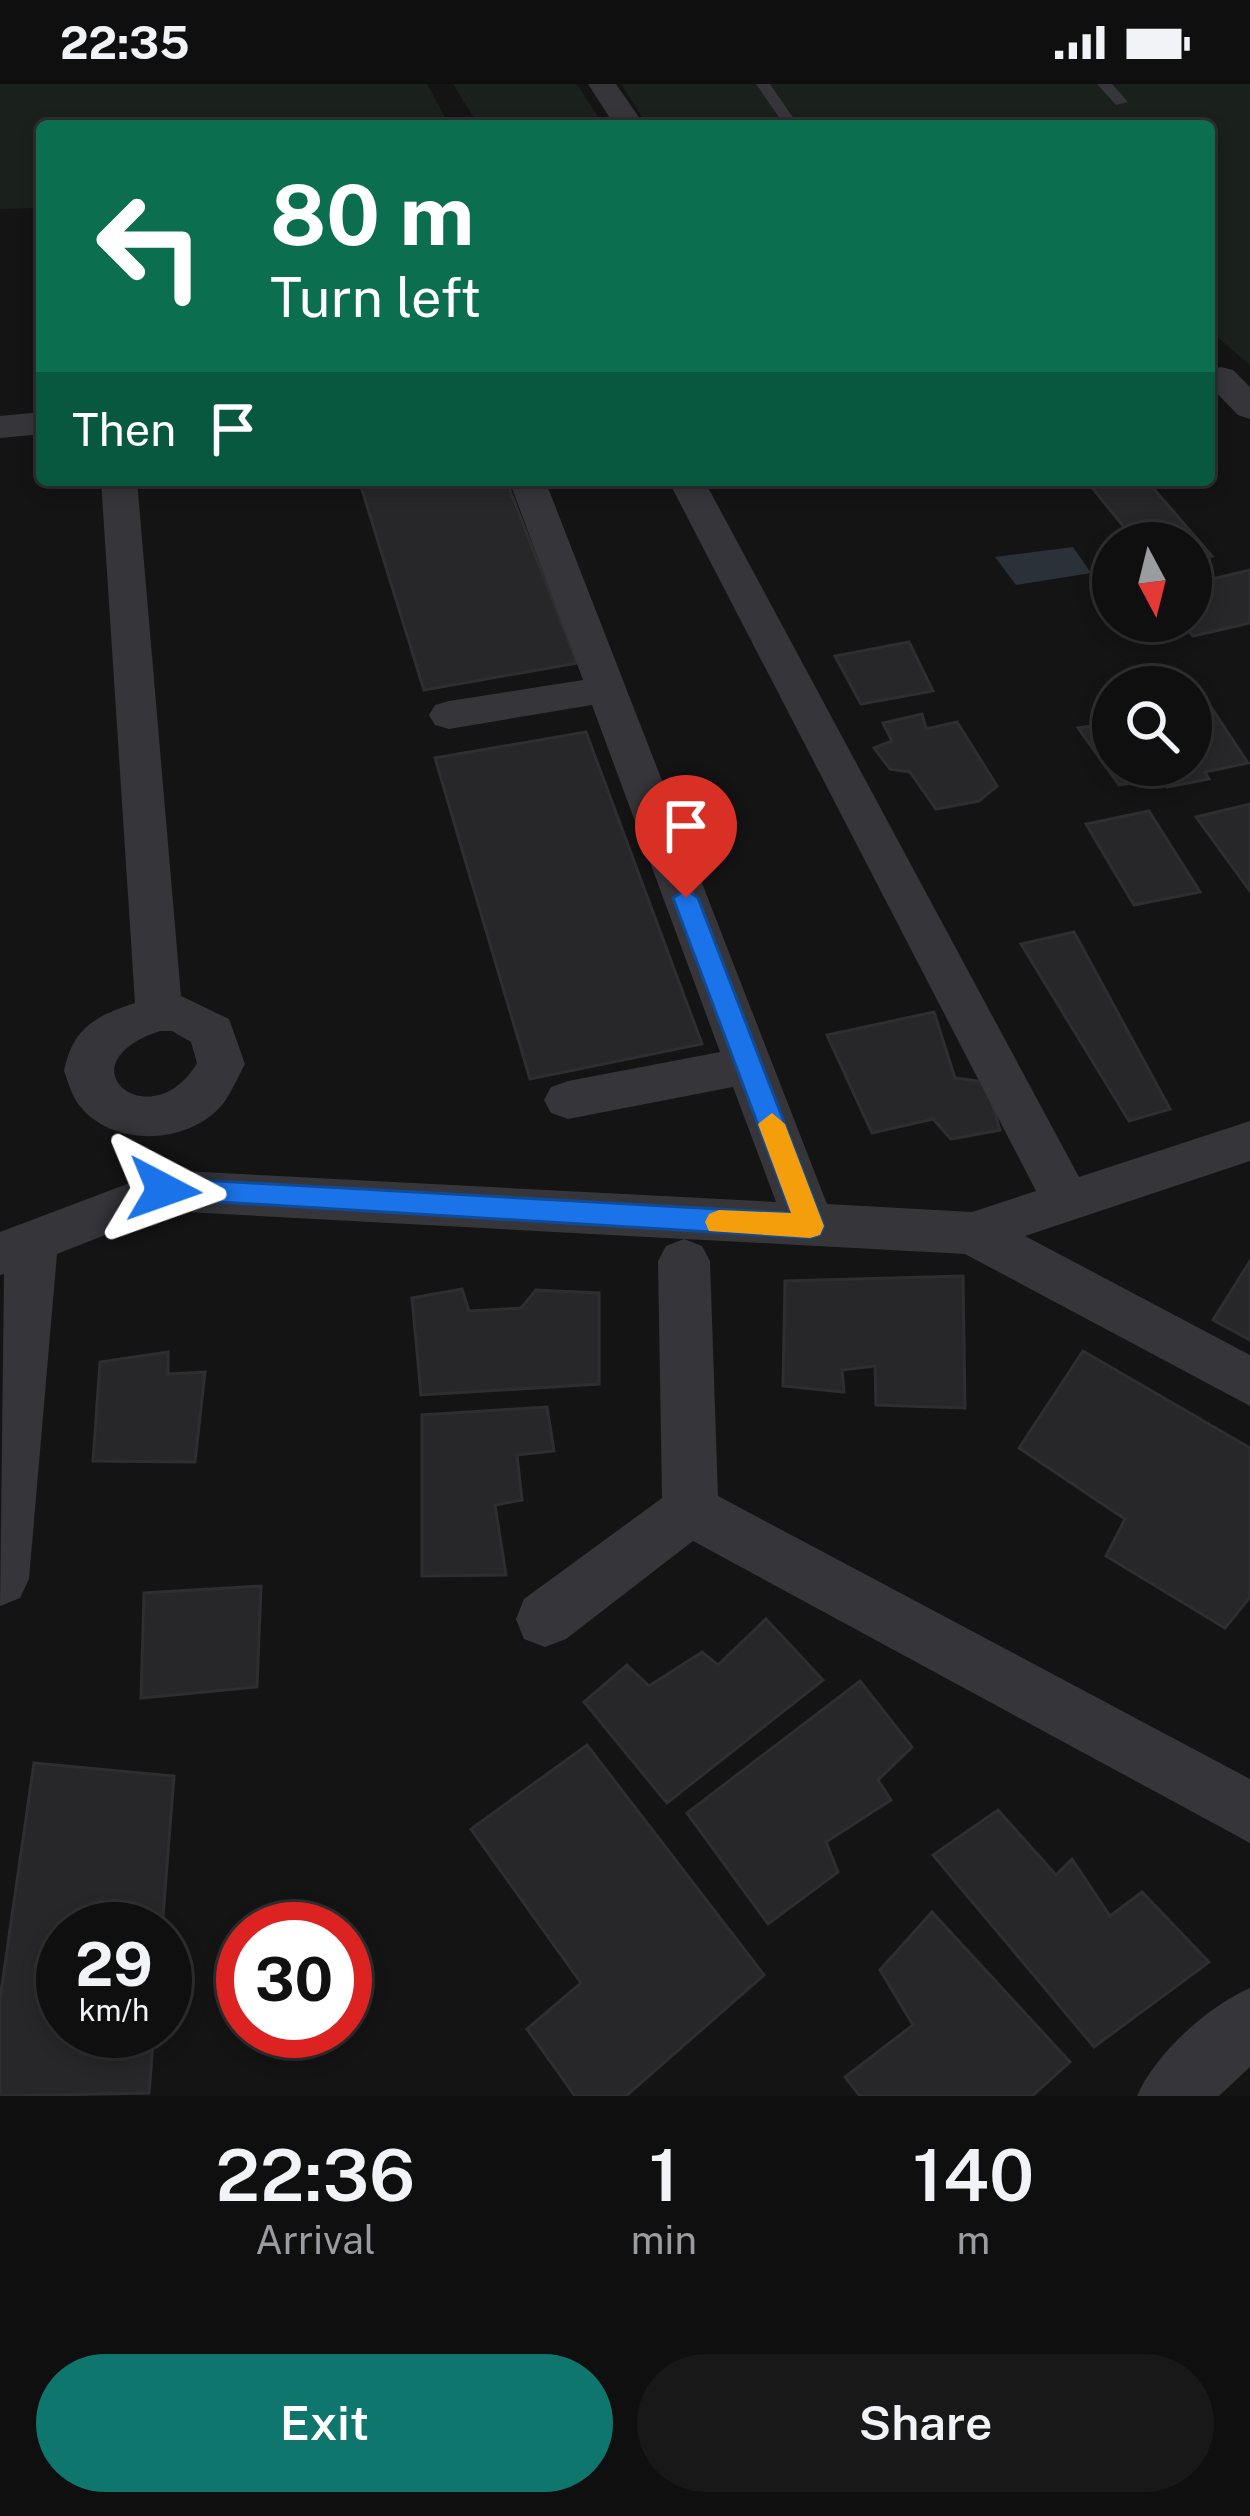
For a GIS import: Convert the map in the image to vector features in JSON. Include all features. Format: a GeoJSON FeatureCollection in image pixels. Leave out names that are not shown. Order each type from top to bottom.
{"type":"FeatureCollection","features":[{"type":"Feature","properties":{"kind":"street"},"geometry":{"type":"LineString","coordinates":[[602,84],[626,120]]}},
{"type":"Feature","properties":{"kind":"street"},"geometry":{"type":"LineString","coordinates":[[1221,376],[1250,408]]}},
{"type":"Feature","properties":{"kind":"street"},"geometry":{"type":"LineString","coordinates":[[0,427],[36,424]]}},
{"type":"Feature","properties":{"kind":"street"},"geometry":{"type":"LineString","coordinates":[[118,486],[159,1013]]}},
{"type":"Feature","properties":{"kind":"street"},"geometry":{"type":"LineString","coordinates":[[529,486],[810,1226]]}},
{"type":"Feature","properties":{"kind":"street"},"geometry":{"type":"LineString","coordinates":[[689,486],[1066,1200]]}},
{"type":"Feature","properties":{"kind":"street"},"geometry":{"type":"LineString","coordinates":[[449,715],[607,689]]}},
{"type":"Feature","properties":{"kind":"street"},"geometry":{"type":"LineString","coordinates":[[159,1013],[180,1015],[212,1032],[220,1064],[202,1096],[162,1115],[119,1112],[102,1103],[86,1073],[100,1040],[137,1017],[159,1013]]}},
{"type":"Feature","properties":{"kind":"street"},"geometry":{"type":"LineString","coordinates":[[568,1100],[749,1065]]}},
{"type":"Feature","properties":{"kind":"street"},"geometry":{"type":"LineString","coordinates":[[162,1115],[164,1190]]}},
{"type":"Feature","properties":{"kind":"street"},"geometry":{"type":"LineString","coordinates":[[0,1579],[16,1248],[164,1190],[972,1233],[1250,1141]]}},
{"type":"Feature","properties":{"kind":"street"},"geometry":{"type":"LineString","coordinates":[[972,1233],[1250,1382]]}},
{"type":"Feature","properties":{"kind":"street"},"geometry":{"type":"LineString","coordinates":[[684,1262],[690,1510]]}},
{"type":"Feature","properties":{"kind":"street"},"geometry":{"type":"LineString","coordinates":[[545,1618],[690,1510]]}},
{"type":"Feature","properties":{"kind":"street"},"geometry":{"type":"LineString","coordinates":[[690,1510],[1250,1812]]}},
{"type":"Feature","properties":{"kind":"street"},"geometry":{"type":"LineString","coordinates":[[1171,2096],[1250,2021]]}},
{"type":"Feature","properties":{"kind":"lane"},"geometry":{"type":"LineString","coordinates":[[763,84],[788,120]]}},
{"type":"Feature","properties":{"kind":"lane"},"geometry":{"type":"LineString","coordinates":[[1104,84],[1120,102]]}},
{"type":"Feature","properties":{"kind":"shaded area"},"geometry":{"type":"Polygon","coordinates":[[[0,84],[427,84],[447,120],[36,120],[36,208],[0,209],[0,84]]]}},
{"type":"Feature","properties":{"kind":"shaded area"},"geometry":{"type":"Polygon","coordinates":[[[453,84],[577,84],[600,120],[475,120],[453,84]]]}},
{"type":"Feature","properties":{"kind":"shaded area"},"geometry":{"type":"Polygon","coordinates":[[[621,84],[1250,84],[1250,365],[1215,335],[1215,120],[644,120],[621,84]]]}},
{"type":"Feature","properties":{"kind":"shaded area"},"geometry":{"type":"Polygon","coordinates":[[[1073,547],[1091,573],[1016,585],[995,557],[1073,547]]]}},
{"type":"Feature","properties":{"kind":"building"},"geometry":{"type":"Polygon","coordinates":[[[361,486],[508,486],[577,663],[424,690],[361,486]]]}},
{"type":"Feature","properties":{"kind":"building"},"geometry":{"type":"Polygon","coordinates":[[[1091,486],[1151,486],[1182,522],[1120,522],[1091,486]]]}},
{"type":"Feature","properties":{"kind":"building"},"geometry":{"type":"Polygon","coordinates":[[[1250,570],[1250,623],[1212,632],[1212,579],[1250,570]]]}},
{"type":"Feature","properties":{"kind":"building"},"geometry":{"type":"Polygon","coordinates":[[[909,642],[933,691],[861,704],[835,656],[909,642]]]}},
{"type":"Feature","properties":{"kind":"building"},"geometry":{"type":"Polygon","coordinates":[[[1212,709],[1248,763],[1212,771],[1212,709]]]}},
{"type":"Feature","properties":{"kind":"building"},"geometry":{"type":"Polygon","coordinates":[[[922,714],[926,729],[957,722],[997,786],[979,801],[936,809],[910,772],[890,769],[874,748],[892,741],[883,723],[922,714]]]}},
{"type":"Feature","properties":{"kind":"building"},"geometry":{"type":"Polygon","coordinates":[[[1092,726],[1092,747],[1078,728],[1092,726]]]}},
{"type":"Feature","properties":{"kind":"building"},"geometry":{"type":"Polygon","coordinates":[[[586,732],[702,1044],[530,1079],[435,758],[586,732]]]}},
{"type":"Feature","properties":{"kind":"building"},"geometry":{"type":"Polygon","coordinates":[[[1250,804],[1250,891],[1196,817],[1250,804]]]}},
{"type":"Feature","properties":{"kind":"building"},"geometry":{"type":"Polygon","coordinates":[[[1149,811],[1200,892],[1134,905],[1086,824],[1149,811]]]}},
{"type":"Feature","properties":{"kind":"building"},"geometry":{"type":"Polygon","coordinates":[[[1074,932],[1170,1109],[1129,1121],[1021,944],[1074,932]]]}},
{"type":"Feature","properties":{"kind":"building"},"geometry":{"type":"Polygon","coordinates":[[[934,1012],[955,1078],[986,1082],[1000,1130],[951,1139],[933,1119],[872,1133],[827,1035],[934,1012]]]}},
{"type":"Feature","properties":{"kind":"building"},"geometry":{"type":"Polygon","coordinates":[[[1250,1261],[1250,1340],[1213,1320],[1250,1261]]]}},
{"type":"Feature","properties":{"kind":"building"},"geometry":{"type":"Polygon","coordinates":[[[963,1276],[965,1408],[876,1405],[875,1366],[842,1370],[844,1392],[783,1386],[785,1281],[963,1276]]]}},
{"type":"Feature","properties":{"kind":"building"},"geometry":{"type":"Polygon","coordinates":[[[462,1289],[469,1311],[521,1308],[536,1290],[599,1293],[599,1384],[421,1395],[412,1298],[462,1289]]]}},
{"type":"Feature","properties":{"kind":"building"},"geometry":{"type":"Polygon","coordinates":[[[1083,1351],[1250,1448],[1250,1597],[1225,1628],[1106,1556],[1125,1519],[1019,1448],[1083,1351]]]}},
{"type":"Feature","properties":{"kind":"building"},"geometry":{"type":"Polygon","coordinates":[[[168,1352],[168,1374],[205,1372],[195,1462],[93,1461],[100,1362],[168,1352]]]}},
{"type":"Feature","properties":{"kind":"building"},"geometry":{"type":"Polygon","coordinates":[[[547,1407],[554,1451],[517,1455],[522,1500],[495,1505],[506,1575],[422,1576],[422,1415],[547,1407]]]}},
{"type":"Feature","properties":{"kind":"building"},"geometry":{"type":"Polygon","coordinates":[[[261,1586],[257,1687],[141,1698],[144,1593],[261,1586]]]}},
{"type":"Feature","properties":{"kind":"building"},"geometry":{"type":"Polygon","coordinates":[[[766,1619],[823,1680],[667,1803],[584,1702],[627,1665],[649,1686],[702,1652],[718,1665],[766,1619]]]}},
{"type":"Feature","properties":{"kind":"building"},"geometry":{"type":"Polygon","coordinates":[[[860,1681],[912,1747],[878,1780],[891,1800],[826,1842],[838,1872],[768,1924],[687,1813],[860,1681]]]}},
{"type":"Feature","properties":{"kind":"building"},"geometry":{"type":"Polygon","coordinates":[[[587,1745],[764,1975],[626,2096],[575,2096],[527,2029],[581,1983],[471,1829],[587,1745]]]}},
{"type":"Feature","properties":{"kind":"building"},"geometry":{"type":"Polygon","coordinates":[[[34,1763],[174,1776],[164,1902],[36,1902],[36,2058],[152,2058],[149,2093],[0,2096],[0,1999],[34,1763]]]}},
{"type":"Feature","properties":{"kind":"building"},"geometry":{"type":"Polygon","coordinates":[[[998,1810],[1056,1875],[1072,1859],[1110,1916],[1142,1892],[1209,1962],[1094,2047],[933,1855],[998,1810]]]}},
{"type":"Feature","properties":{"kind":"building"},"geometry":{"type":"Polygon","coordinates":[[[932,1912],[1070,2062],[1032,2096],[860,2096],[845,2077],[913,2025],[880,1970],[932,1912]]]}},
{"type":"Feature","properties":{"kind":"slow traffic"},"geometry":{"type":"LineString","coordinates":[[719,1222],[810,1226],[772,1124]]}},
{"type":"Feature","properties":{"kind":"route"},"geometry":{"type":"LineString","coordinates":[[164,1190],[810,1226],[686,898]]}}]}
